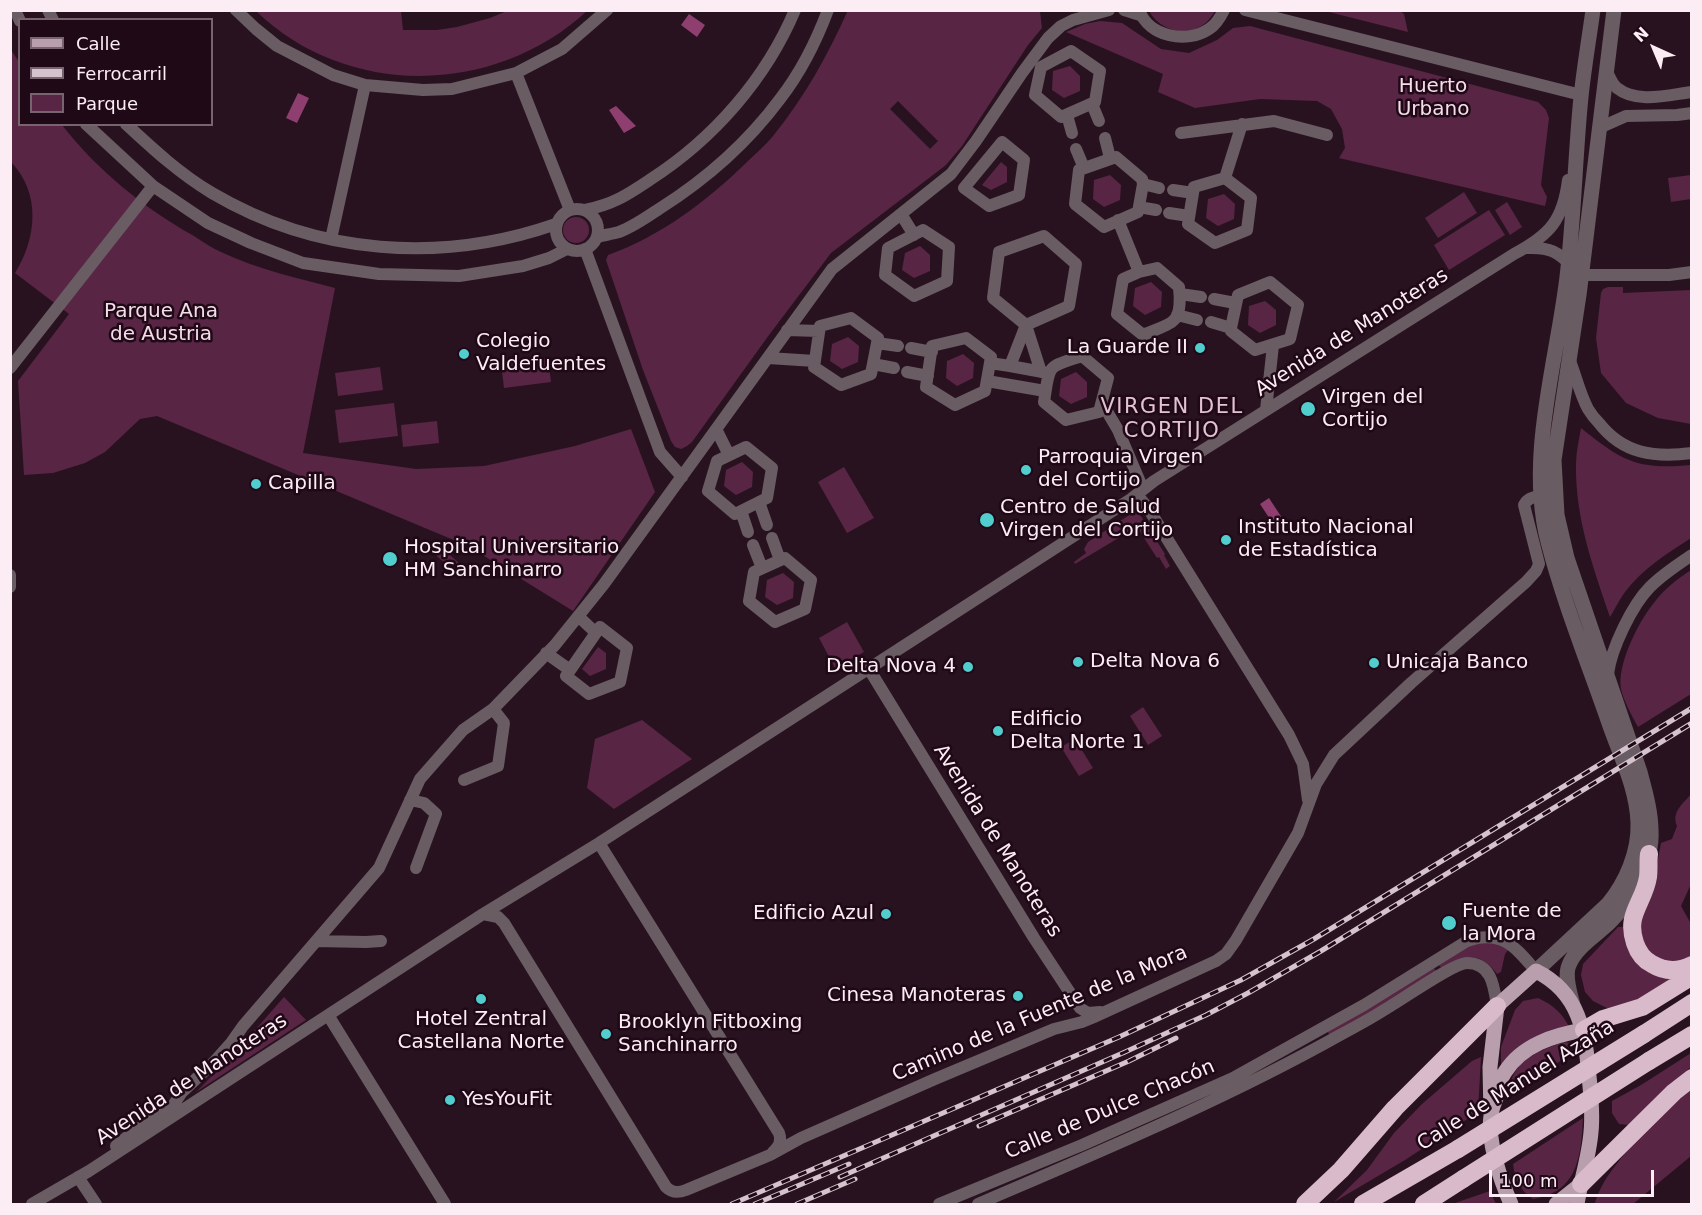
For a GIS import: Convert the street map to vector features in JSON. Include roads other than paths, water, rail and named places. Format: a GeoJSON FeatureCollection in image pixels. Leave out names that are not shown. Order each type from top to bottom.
{"type":"FeatureCollection","features":[{"type":"Feature","properties":{"kind":"highway"},"geometry":{"type":"LineString","coordinates":[[1649,854],[1648,878],[1632,919],[1637,950],[1647,962],[1661,970],[1675,970],[1692,965]]}},
{"type":"Feature","properties":{"kind":"highway"},"geometry":{"type":"LineString","coordinates":[[1584,1030],[1603,1019],[1642,1007],[1692,976]]}},
{"type":"Feature","properties":{"kind":"highway","name":"Calle de Manuel Azaña"},"geometry":{"type":"LineString","coordinates":[[1363,1204],[1458,1149],[1692,1003]]}},
{"type":"Feature","properties":{"kind":"highway"},"geometry":{"type":"LineString","coordinates":[[1306,1203],[1341,1170],[1401,1102],[1497,1006]]}},
{"type":"Feature","properties":{"kind":"highway"},"geometry":{"type":"LineString","coordinates":[[1424,1204],[1692,1035]]}},
{"type":"Feature","properties":{"kind":"highway"},"geometry":{"type":"LineString","coordinates":[[1581,1184],[1674,1092],[1692,1078]]}},
{"type":"Feature","properties":{"kind":"main road"},"geometry":{"type":"LineString","coordinates":[[1511,1204],[1499,1174],[1491,1134],[1490,1067],[1497,1006],[1536,971],[1549,978],[1562,990],[1573,1005],[1584,1030],[1593,1111],[1588,1154],[1577,1204]]}},
{"type":"Feature","properties":{"kind":"main road"},"geometry":{"type":"LineString","coordinates":[[1491,1116],[1503,1074],[1522,1053],[1552,1036],[1584,1030]]}},
{"type":"Feature","properties":{"kind":"main road"},"geometry":{"type":"LineString","coordinates":[[1556,1204],[1581,1184]]}},
{"type":"Feature","properties":{"kind":"street"},"geometry":{"type":"LineString","coordinates":[[236,10],[277,46],[333,75],[365,85],[423,90],[452,89],[516,73],[562,49],[606,10]]}},
{"type":"Feature","properties":{"kind":"street"},"geometry":{"type":"LineString","coordinates":[[585,210],[595,219],[597,237],[585,249],[579,251],[567,249],[561,244],[555,232],[556,224],[564,213],[570,210],[606,206],[622,198],[674,164],[709,135],[740,101],[756,79],[786,32],[795,10]]}},
{"type":"Feature","properties":{"kind":"street"},"geometry":{"type":"LineString","coordinates":[[597,237],[620,231],[649,216],[683,194],[715,168],[781,98],[812,48],[828,10]]}},
{"type":"Feature","properties":{"kind":"street"},"geometry":{"type":"LineString","coordinates":[[124,1148],[166,1116],[182,1092],[231,1043],[243,1026],[379,868],[420,778],[463,730],[493,709],[546,653],[604,584],[832,269],[951,174],[1045,42],[1061,26],[1073,20],[1109,10]]}},
{"type":"Feature","properties":{"kind":"street"},"geometry":{"type":"LineString","coordinates":[[1124,10],[1140,13],[1152,27],[1166,35],[1181,37],[1194,36],[1209,30],[1219,20],[1224,10]]}},
{"type":"Feature","properties":{"kind":"street"},"geometry":{"type":"LineString","coordinates":[[1245,10],[1581,95]]}},
{"type":"Feature","properties":{"kind":"street"},"geometry":{"type":"LineString","coordinates":[[1568,262],[1581,95],[1593,10]]}},
{"type":"Feature","properties":{"kind":"street"},"geometry":{"type":"LineString","coordinates":[[1536,971],[1615,895],[1630,867],[1636,845],[1638,823],[1633,789],[1563,591],[1551,550],[1541,496],[1545,424],[1574,276],[1599,128],[1614,10]]}},
{"type":"Feature","properties":{"kind":"street"},"geometry":{"type":"LineString","coordinates":[[1045,42],[1057,58]]}},
{"type":"Feature","properties":{"kind":"street"},"geometry":{"type":"LineString","coordinates":[[1071,51],[1100,71],[1095,102],[1060,117],[1035,94],[1041,66],[1057,58],[1071,51]]}},
{"type":"Feature","properties":{"kind":"street"},"geometry":{"type":"LineString","coordinates":[[1606,72],[1616,87],[1630,95],[1652,97],[1692,92]]}},
{"type":"Feature","properties":{"kind":"street"},"geometry":{"type":"LineString","coordinates":[[516,73],[570,210]]}},
{"type":"Feature","properties":{"kind":"street"},"geometry":{"type":"LineString","coordinates":[[1022,73],[1039,76]]}},
{"type":"Feature","properties":{"kind":"street"},"geometry":{"type":"LineString","coordinates":[[331,239],[365,85]]}},
{"type":"Feature","properties":{"kind":"street"},"geometry":{"type":"LineString","coordinates":[[1092,104],[1099,121]]}},
{"type":"Feature","properties":{"kind":"street"},"geometry":{"type":"LineString","coordinates":[[1599,128],[1626,116],[1692,113]]}},
{"type":"Feature","properties":{"kind":"street"},"geometry":{"type":"LineString","coordinates":[[1067,115],[1072,133]]}},
{"type":"Feature","properties":{"kind":"street"},"geometry":{"type":"LineString","coordinates":[[1181,133],[1274,121],[1327,135]]}},
{"type":"Feature","properties":{"kind":"street"},"geometry":{"type":"LineString","coordinates":[[1225,178],[1242,124]]}},
{"type":"Feature","properties":{"kind":"street"},"geometry":{"type":"LineString","coordinates":[[88,126],[153,186],[208,223],[303,263],[379,274],[459,276],[523,266],[549,258],[567,249]]}},
{"type":"Feature","properties":{"kind":"street"},"geometry":{"type":"LineString","coordinates":[[128,126],[164,159],[212,192],[255,215],[301,232],[331,239],[415,249],[452,248],[512,238],[556,224]]}},
{"type":"Feature","properties":{"kind":"street","name":"Avenida de Manoteras"},"geometry":{"type":"LineString","coordinates":[[32,1204],[124,1148],[483,914],[599,843],[869,669],[1060,552],[1140,492],[1542,237],[1560,214],[1566,195],[1578,129]]}},
{"type":"Feature","properties":{"kind":"street"},"geometry":{"type":"LineString","coordinates":[[1105,138],[1110,158]]}},
{"type":"Feature","properties":{"kind":"street"},"geometry":{"type":"LineString","coordinates":[[976,141],[983,149],[993,152]]}},
{"type":"Feature","properties":{"kind":"street"},"geometry":{"type":"LineString","coordinates":[[1002,142],[1024,160],[1018,195],[989,206],[964,188],[968,184],[1002,142]]}},
{"type":"Feature","properties":{"kind":"street"},"geometry":{"type":"LineString","coordinates":[[1076,149],[1084,168]]}},
{"type":"Feature","properties":{"kind":"street"},"geometry":{"type":"LineString","coordinates":[[1116,157],[1142,179],[1143,184],[1138,212],[1104,226],[1075,204],[1079,170],[1110,158],[1116,157]]}},
{"type":"Feature","properties":{"kind":"street"},"geometry":{"type":"LineString","coordinates":[[951,174],[968,184]]}},
{"type":"Feature","properties":{"kind":"street"},"geometry":{"type":"LineString","coordinates":[[1225,178],[1251,198],[1247,230],[1215,243],[1188,224],[1189,216],[1194,187],[1225,178]]}},
{"type":"Feature","properties":{"kind":"street"},"geometry":{"type":"LineString","coordinates":[[1143,184],[1159,188]]}},
{"type":"Feature","properties":{"kind":"street"},"geometry":{"type":"LineString","coordinates":[[10,368],[153,186]]}},
{"type":"Feature","properties":{"kind":"street"},"geometry":{"type":"LineString","coordinates":[[1173,190],[1193,193]]}},
{"type":"Feature","properties":{"kind":"street"},"geometry":{"type":"LineString","coordinates":[[1139,207],[1156,210]]}},
{"type":"Feature","properties":{"kind":"street"},"geometry":{"type":"LineString","coordinates":[[1169,213],[1189,216]]}},
{"type":"Feature","properties":{"kind":"street"},"geometry":{"type":"LineString","coordinates":[[901,214],[914,235]]}},
{"type":"Feature","properties":{"kind":"street"},"geometry":{"type":"LineString","coordinates":[[1118,220],[1138,272]]}},
{"type":"Feature","properties":{"kind":"street"},"geometry":{"type":"LineString","coordinates":[[923,230],[948,247],[947,280],[914,296],[885,275],[888,248],[891,247],[923,230]]}},
{"type":"Feature","properties":{"kind":"street"},"geometry":{"type":"LineString","coordinates":[[874,235],[891,247]]}},
{"type":"Feature","properties":{"kind":"street"},"geometry":{"type":"LineString","coordinates":[[1010,366],[1026,325],[1069,306],[1077,264],[1044,236],[999,252],[993,298],[1026,325],[1045,373],[1044,402],[1066,420],[1099,412],[1108,378],[1082,356],[1052,366],[1045,373]]}},
{"type":"Feature","properties":{"kind":"street"},"geometry":{"type":"LineString","coordinates":[[1525,248],[1546,248],[1556,252],[1568,262],[1574,276],[1568,357],[1554,460],[1557,515],[1567,558],[1640,772],[1648,802],[1652,832],[1649,854],[1635,888],[1621,910],[1572,959],[1567,972],[1573,1005]]}},
{"type":"Feature","properties":{"kind":"street"},"geometry":{"type":"LineString","coordinates":[[585,249],[660,452],[682,477]]}},
{"type":"Feature","properties":{"kind":"street"},"geometry":{"type":"LineString","coordinates":[[1156,268],[1179,287],[1180,294],[1174,321],[1143,335],[1117,314],[1123,279],[1138,272],[1156,268]]}},
{"type":"Feature","properties":{"kind":"street"},"geometry":{"type":"LineString","coordinates":[[1574,276],[1669,275],[1692,272]]}},
{"type":"Feature","properties":{"kind":"street"},"geometry":{"type":"LineString","coordinates":[[1270,282],[1298,305],[1290,339],[1255,350],[1231,331],[1235,303],[1238,295],[1270,282]]}},
{"type":"Feature","properties":{"kind":"street"},"geometry":{"type":"LineString","coordinates":[[1180,294],[1201,297]]}},
{"type":"Feature","properties":{"kind":"street"},"geometry":{"type":"LineString","coordinates":[[1214,300],[1235,303]]}},
{"type":"Feature","properties":{"kind":"street"},"geometry":{"type":"LineString","coordinates":[[1177,315],[1197,320]]}},
{"type":"Feature","properties":{"kind":"street"},"geometry":{"type":"LineString","coordinates":[[851,318],[878,338],[877,343],[871,375],[841,386],[814,367],[820,326],[851,318]]}},
{"type":"Feature","properties":{"kind":"street"},"geometry":{"type":"LineString","coordinates":[[1211,322],[1232,327]]}},
{"type":"Feature","properties":{"kind":"street"},"geometry":{"type":"LineString","coordinates":[[787,330],[819,331]]}},
{"type":"Feature","properties":{"kind":"street"},"geometry":{"type":"LineString","coordinates":[[966,338],[991,357],[990,363],[985,391],[956,405],[926,387],[932,346],[966,338]]}},
{"type":"Feature","properties":{"kind":"street"},"geometry":{"type":"LineString","coordinates":[[877,343],[898,346]]}},
{"type":"Feature","properties":{"kind":"street"},"geometry":{"type":"LineString","coordinates":[[1266,410],[1273,345]]}},
{"type":"Feature","properties":{"kind":"street"},"geometry":{"type":"LineString","coordinates":[[911,348],[932,352]]}},
{"type":"Feature","properties":{"kind":"street"},"geometry":{"type":"LineString","coordinates":[[1568,357],[1588,409],[1615,440],[1628,448],[1643,452],[1692,453]]}},
{"type":"Feature","properties":{"kind":"street"},"geometry":{"type":"LineString","coordinates":[[768,358],[814,361]]}},
{"type":"Feature","properties":{"kind":"street"},"geometry":{"type":"LineString","coordinates":[[990,363],[1045,373]]}},
{"type":"Feature","properties":{"kind":"street"},"geometry":{"type":"LineString","coordinates":[[873,364],[894,368]]}},
{"type":"Feature","properties":{"kind":"street"},"geometry":{"type":"LineString","coordinates":[[907,372],[928,376]]}},
{"type":"Feature","properties":{"kind":"street"},"geometry":{"type":"LineString","coordinates":[[987,381],[1045,391]]}},
{"type":"Feature","properties":{"kind":"street"},"geometry":{"type":"LineString","coordinates":[[1102,403],[1118,430],[1148,508],[1295,745],[1303,764],[1308,804]]}},
{"type":"Feature","properties":{"kind":"street"},"geometry":{"type":"LineString","coordinates":[[716,429],[729,455]]}},
{"type":"Feature","properties":{"kind":"street"},"geometry":{"type":"LineString","coordinates":[[746,447],[772,468],[767,498],[759,502],[735,514],[708,491],[717,461],[746,447]]}},
{"type":"Feature","properties":{"kind":"street","name":"Camino de la Fuente de la Mora"},"geometry":{"type":"LineString","coordinates":[[504,923],[660,1178],[670,1190],[680,1192],[770,1155],[801,1138],[945,1074],[1054,1029],[1082,1022],[1216,961],[1226,954],[1298,833],[1320,777],[1332,758],[1411,683],[1527,582],[1536,571],[1539,564],[1524,505],[1532,497],[1547,494],[1555,480]]}},
{"type":"Feature","properties":{"kind":"street"},"geometry":{"type":"LineString","coordinates":[[759,502],[767,525]]}},
{"type":"Feature","properties":{"kind":"street"},"geometry":{"type":"LineString","coordinates":[[741,511],[748,532]]}},
{"type":"Feature","properties":{"kind":"street"},"geometry":{"type":"LineString","coordinates":[[772,538],[780,560]]}},
{"type":"Feature","properties":{"kind":"street"},"geometry":{"type":"LineString","coordinates":[[753,545],[762,568]]}},
{"type":"Feature","properties":{"kind":"street"},"geometry":{"type":"LineString","coordinates":[[1607,678],[1610,660],[1620,636],[1649,588],[1670,569],[1692,555]]}},
{"type":"Feature","properties":{"kind":"street"},"geometry":{"type":"LineString","coordinates":[[785,558],[811,580],[805,609],[775,622],[749,601],[754,572],[762,568],[785,558]]}},
{"type":"Feature","properties":{"kind":"street"},"geometry":{"type":"LineString","coordinates":[[10,575],[10,587]]}},
{"type":"Feature","properties":{"kind":"street"},"geometry":{"type":"LineString","coordinates":[[578,616],[595,632]]}},
{"type":"Feature","properties":{"kind":"street"},"geometry":{"type":"LineString","coordinates":[[600,627],[627,648],[620,682],[589,694],[566,676],[570,670],[600,627]]}},
{"type":"Feature","properties":{"kind":"street"},"geometry":{"type":"LineString","coordinates":[[546,653],[570,670]]}},
{"type":"Feature","properties":{"kind":"street","name":"Avenida de Manoteras"},"geometry":{"type":"LineString","coordinates":[[869,669],[1034,938],[1080,1008],[1088,1013],[1106,1011]]}},
{"type":"Feature","properties":{"kind":"street"},"geometry":{"type":"LineString","coordinates":[[464,780],[498,766],[504,723],[493,709]]}},
{"type":"Feature","properties":{"kind":"street"},"geometry":{"type":"LineString","coordinates":[[410,800],[424,803],[436,814],[417,868]]}},
{"type":"Feature","properties":{"kind":"street"},"geometry":{"type":"LineString","coordinates":[[599,843],[779,1132],[780,1143],[770,1155]]}},
{"type":"Feature","properties":{"kind":"street"},"geometry":{"type":"LineString","coordinates":[[504,923],[501,907],[505,900]]}},
{"type":"Feature","properties":{"kind":"street"},"geometry":{"type":"LineString","coordinates":[[483,914],[498,917],[504,923]]}},
{"type":"Feature","properties":{"kind":"street","name":"Calle de Dulce Chacón"},"geometry":{"type":"LineString","coordinates":[[939,1204],[1233,1078],[1371,1000],[1467,941],[1480,937],[1496,937],[1504,940],[1516,948],[1536,971]]}},
{"type":"Feature","properties":{"kind":"street"},"geometry":{"type":"LineString","coordinates":[[316,941],[381,941]]}},
{"type":"Feature","properties":{"kind":"street","name":"Calle de Dulce Chacón"},"geometry":{"type":"LineString","coordinates":[[978,1204],[1184,1115],[1300,1057],[1462,964],[1479,966],[1488,974],[1492,980],[1497,1006]]}},
{"type":"Feature","properties":{"kind":"street"},"geometry":{"type":"LineString","coordinates":[[328,1015],[445,1204]]}},
{"type":"Feature","properties":{"kind":"street"},"geometry":{"type":"LineString","coordinates":[[1294,1045],[1300,1057]]}},
{"type":"Feature","properties":{"kind":"street"},"geometry":{"type":"LineString","coordinates":[[96,1204],[78,1177],[132,1133],[172,1106],[207,1094]]}},
{"type":"Feature","properties":{"kind":"railway"},"geometry":{"type":"LineString","coordinates":[[732,1204],[1119,1037],[1241,980],[1314,939],[1692,708]]}},
{"type":"Feature","properties":{"kind":"railway"},"geometry":{"type":"LineString","coordinates":[[840,1177],[1125,1052],[1248,993],[1321,951],[1692,723]]}},
{"type":"Feature","properties":{"kind":"railway"},"geometry":{"type":"LineString","coordinates":[[979,1126],[1129,1061],[1176,1038]]}},
{"type":"Feature","properties":{"kind":"railway"},"geometry":{"type":"LineString","coordinates":[[755,1204],[849,1164]]}},
{"type":"Feature","properties":{"kind":"railway"},"geometry":{"type":"LineString","coordinates":[[797,1204],[855,1179]]}},
{"type":"Feature","properties":{"kind":"place","name":"La Guarde II"},"geometry":{"type":"Point","coordinates":[1200,348]}},
{"type":"Feature","properties":{"kind":"place","name":"Colegio Valdefuentes"},"geometry":{"type":"Point","coordinates":[464,354]}},
{"type":"Feature","properties":{"kind":"place","name":"Virgen del Cortijo"},"geometry":{"type":"Point","coordinates":[1308,409]}},
{"type":"Feature","properties":{"kind":"place","name":"Parroquia Virgen del Cortijo"},"geometry":{"type":"Point","coordinates":[1026,470]}},
{"type":"Feature","properties":{"kind":"place","name":"Capilla"},"geometry":{"type":"Point","coordinates":[256,484]}},
{"type":"Feature","properties":{"kind":"place","name":"Centro de Salud Virgen del Cortijo"},"geometry":{"type":"Point","coordinates":[987,520]}},
{"type":"Feature","properties":{"kind":"place","name":"Instituto Nacional de Estadística"},"geometry":{"type":"Point","coordinates":[1226,540]}},
{"type":"Feature","properties":{"kind":"place","name":"Hospital Universitario HM Sanchinarro"},"geometry":{"type":"Point","coordinates":[390,559]}},
{"type":"Feature","properties":{"kind":"place","name":"Delta Nova 6"},"geometry":{"type":"Point","coordinates":[1078,662]}},
{"type":"Feature","properties":{"kind":"place","name":"Unicaja Banco"},"geometry":{"type":"Point","coordinates":[1374,663]}},
{"type":"Feature","properties":{"kind":"place","name":"Delta Nova 4"},"geometry":{"type":"Point","coordinates":[968,667]}},
{"type":"Feature","properties":{"kind":"place","name":"Edificio Delta Norte 1"},"geometry":{"type":"Point","coordinates":[998,731]}},
{"type":"Feature","properties":{"kind":"place","name":"Edificio Azul"},"geometry":{"type":"Point","coordinates":[886,914]}},
{"type":"Feature","properties":{"kind":"place","name":"Fuente de la Mora"},"geometry":{"type":"Point","coordinates":[1449,923]}},
{"type":"Feature","properties":{"kind":"place","name":"Cinesa Manoteras"},"geometry":{"type":"Point","coordinates":[1018,996]}},
{"type":"Feature","properties":{"kind":"place","name":"Hotel Zentral Castellana Norte"},"geometry":{"type":"Point","coordinates":[481,999]}},
{"type":"Feature","properties":{"kind":"place","name":"Brooklyn Fitboxing Sanchinarro"},"geometry":{"type":"Point","coordinates":[606,1034]}},
{"type":"Feature","properties":{"kind":"place","name":"YesYouFit"},"geometry":{"type":"Point","coordinates":[450,1100]}},
{"type":"Feature","properties":{"kind":"district","name":"VIRGEN DEL CORTIJO"},"geometry":{"type":"Point","coordinates":[1172,420]}},
{"type":"Feature","properties":{"kind":"park label","name":"Huerto Urbano"},"geometry":{"type":"Point","coordinates":[1433,98]}},
{"type":"Feature","properties":{"kind":"park label","name":"Parque Ana de Austria"},"geometry":{"type":"Point","coordinates":[161,324]}}]}
